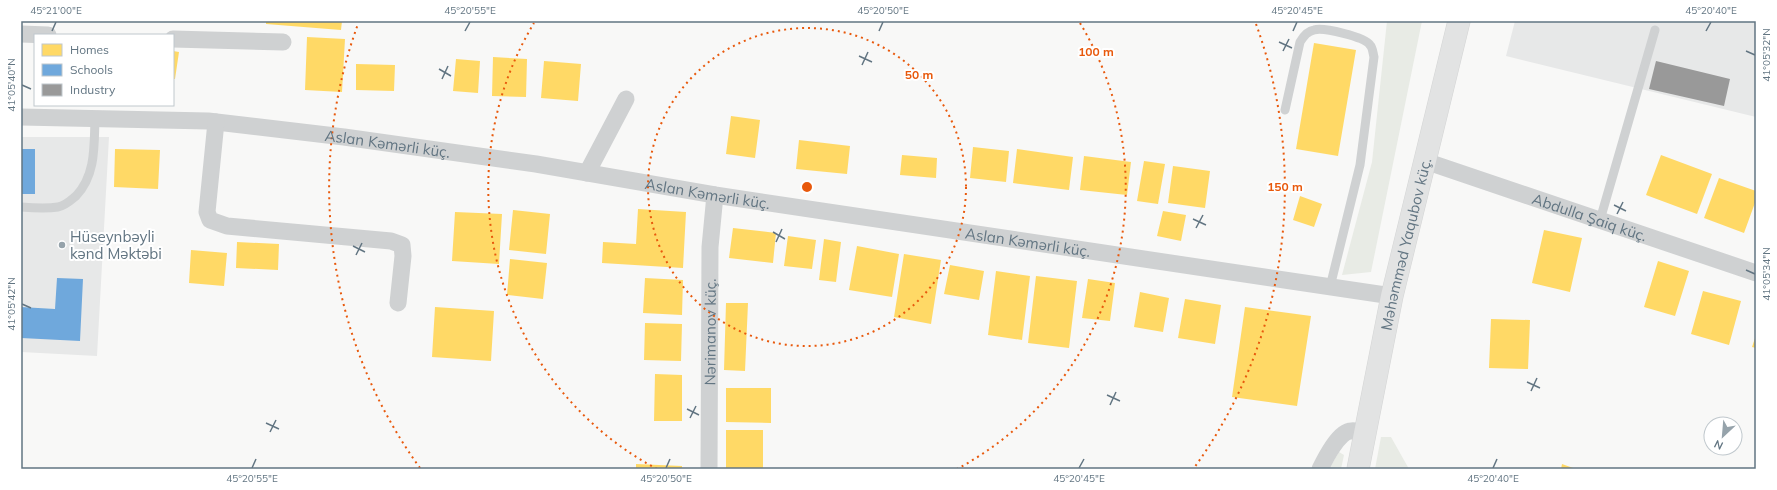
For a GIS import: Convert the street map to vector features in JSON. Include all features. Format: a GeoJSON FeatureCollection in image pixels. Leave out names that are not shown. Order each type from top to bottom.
{"type":"FeatureCollection","features":[{"type":"Feature","properties":{"kind":"main road","name":"Məhəmməd Yaqubov küç."},"geometry":{"type":"LineString","coordinates":[[1358,469],[1392,296],[1459,21]]}},
{"type":"Feature","properties":{"kind":"street"},"geometry":{"type":"LineString","coordinates":[[21,34],[34,34]]}},
{"type":"Feature","properties":{"kind":"street"},"geometry":{"type":"LineString","coordinates":[[174,39],[283,42]]}},
{"type":"Feature","properties":{"kind":"street"},"geometry":{"type":"LineString","coordinates":[[587,173],[626,99]]}},
{"type":"Feature","properties":{"kind":"street","name":"Aslan Kəmərli küç."},"geometry":{"type":"LineString","coordinates":[[21,117],[216,122],[359,139],[587,173],[715,195],[1392,296]]}},
{"type":"Feature","properties":{"kind":"street"},"geometry":{"type":"LineString","coordinates":[[216,122],[207,212],[210,220],[227,226],[391,241],[402,245],[403,256],[398,303]]}},
{"type":"Feature","properties":{"kind":"street","name":"Abdulla Şaiq küç."},"geometry":{"type":"LineString","coordinates":[[1424,160],[1756,273]]}},
{"type":"Feature","properties":{"kind":"street","name":"Nərimanov küç."},"geometry":{"type":"LineString","coordinates":[[709,469],[710,247],[715,195]]}},
{"type":"Feature","properties":{"kind":"street"},"geometry":{"type":"LineString","coordinates":[[1320,469],[1333,446],[1343,434],[1351,430],[1364,433]]}},
{"type":"Feature","properties":{"kind":"lane"},"geometry":{"type":"LineString","coordinates":[[1285,110],[1300,42],[1305,34],[1314,29],[1350,35],[1364,39],[1371,46],[1374,57],[1360,165],[1330,287]]}},
{"type":"Feature","properties":{"kind":"lane"},"geometry":{"type":"LineString","coordinates":[[1600,220],[1655,30]]}},
{"type":"Feature","properties":{"kind":"lane"},"geometry":{"type":"LineString","coordinates":[[21,207],[58,207],[69,203],[83,188],[92,166],[95,118]]}},
{"type":"Feature","properties":{"kind":"shaded area"},"geometry":{"type":"Polygon","coordinates":[[[1387,21],[1422,21],[1371,272],[1342,275],[1372,162],[1387,21]]]}},
{"type":"Feature","properties":{"kind":"shaded area"},"geometry":{"type":"Polygon","coordinates":[[[1515,21],[1756,21],[1756,117],[1506,56],[1515,21]]]}},
{"type":"Feature","properties":{"kind":"shaded area","name":"Hüseynbəyli kənd Məktəbi"},"geometry":{"type":"Polygon","coordinates":[[[21,137],[109,137],[97,356],[21,352],[21,137]]]}},
{"type":"Feature","properties":{"kind":"shaded area"},"geometry":{"type":"Polygon","coordinates":[[[1381,437],[1391,437],[1409,469],[1375,469],[1381,437]]]}},
{"type":"Feature","properties":{"kind":"shaded area"},"geometry":{"type":"Polygon","coordinates":[[[1339,452],[1344,455],[1341,469],[1329,469],[1339,452]]]}},
{"type":"Feature","properties":{"kind":"building: Homes"},"geometry":{"type":"Polygon","coordinates":[[[266,21],[342,21],[341,30],[266,24],[266,21]]]}},
{"type":"Feature","properties":{"kind":"building: Homes"},"geometry":{"type":"Polygon","coordinates":[[[307,37],[345,39],[342,92],[305,90],[307,37]]]}},
{"type":"Feature","properties":{"kind":"building: Homes"},"geometry":{"type":"Polygon","coordinates":[[[1314,43],[1356,50],[1338,156],[1296,149],[1314,43]]]}},
{"type":"Feature","properties":{"kind":"building: Homes"},"geometry":{"type":"Polygon","coordinates":[[[174,51],[179,52],[174,79],[174,51]]]}},
{"type":"Feature","properties":{"kind":"building: Homes"},"geometry":{"type":"Polygon","coordinates":[[[493,57],[527,59],[526,97],[492,96],[493,57]]]}},
{"type":"Feature","properties":{"kind":"building: Homes"},"geometry":{"type":"Polygon","coordinates":[[[456,59],[480,61],[478,93],[453,91],[456,59]]]}},
{"type":"Feature","properties":{"kind":"building: Homes"},"geometry":{"type":"Polygon","coordinates":[[[544,61],[581,64],[578,101],[541,98],[544,61]]]}},
{"type":"Feature","properties":{"kind":"building: Homes"},"geometry":{"type":"Polygon","coordinates":[[[356,64],[395,65],[394,91],[356,90],[356,64]]]}},
{"type":"Feature","properties":{"kind":"building: Homes"},"geometry":{"type":"Polygon","coordinates":[[[731,116],[760,120],[755,158],[726,154],[731,116]]]}},
{"type":"Feature","properties":{"kind":"building: Homes"},"geometry":{"type":"Polygon","coordinates":[[[799,140],[850,146],[847,174],[796,169],[799,140]]]}},
{"type":"Feature","properties":{"kind":"building: Homes"},"geometry":{"type":"Polygon","coordinates":[[[973,147],[1009,151],[1006,182],[970,178],[973,147]]]}},
{"type":"Feature","properties":{"kind":"building: Homes"},"geometry":{"type":"Polygon","coordinates":[[[115,149],[160,150],[158,189],[114,187],[115,149]]]}},
{"type":"Feature","properties":{"kind":"building: Homes"},"geometry":{"type":"Polygon","coordinates":[[[1017,149],[1073,157],[1069,190],[1013,183],[1017,149]]]}},
{"type":"Feature","properties":{"kind":"building: Homes"},"geometry":{"type":"Polygon","coordinates":[[[902,155],[937,158],[936,178],[900,175],[902,155]]]}},
{"type":"Feature","properties":{"kind":"building: Homes"},"geometry":{"type":"Polygon","coordinates":[[[1661,155],[1712,174],[1697,214],[1646,195],[1661,155]]]}},
{"type":"Feature","properties":{"kind":"building: Homes"},"geometry":{"type":"Polygon","coordinates":[[[1084,156],[1131,162],[1127,195],[1080,190],[1084,156]]]}},
{"type":"Feature","properties":{"kind":"building: Homes"},"geometry":{"type":"Polygon","coordinates":[[[1144,161],[1165,164],[1158,204],[1137,201],[1144,161]]]}},
{"type":"Feature","properties":{"kind":"building: Homes"},"geometry":{"type":"Polygon","coordinates":[[[1173,166],[1210,171],[1205,208],[1168,203],[1173,166]]]}},
{"type":"Feature","properties":{"kind":"building: Homes"},"geometry":{"type":"Polygon","coordinates":[[[1719,178],[1756,191],[1756,200],[1744,233],[1704,218],[1719,178]]]}},
{"type":"Feature","properties":{"kind":"building: Homes"},"geometry":{"type":"Polygon","coordinates":[[[1300,196],[1322,204],[1314,227],[1293,220],[1300,196]]]}},
{"type":"Feature","properties":{"kind":"building: Homes"},"geometry":{"type":"Polygon","coordinates":[[[638,209],[686,212],[683,268],[602,263],[603,242],[636,244],[638,209]]]}},
{"type":"Feature","properties":{"kind":"building: Homes"},"geometry":{"type":"Polygon","coordinates":[[[513,210],[550,214],[546,254],[509,250],[513,210]]]}},
{"type":"Feature","properties":{"kind":"building: Homes"},"geometry":{"type":"Polygon","coordinates":[[[1163,211],[1186,215],[1181,241],[1157,236],[1163,211]]]}},
{"type":"Feature","properties":{"kind":"building: Homes"},"geometry":{"type":"Polygon","coordinates":[[[455,212],[502,214],[499,264],[452,261],[455,212]]]}},
{"type":"Feature","properties":{"kind":"building: Homes"},"geometry":{"type":"Polygon","coordinates":[[[733,228],[776,233],[773,263],[729,258],[733,228]]]}},
{"type":"Feature","properties":{"kind":"building: Homes"},"geometry":{"type":"Polygon","coordinates":[[[1544,230],[1582,238],[1570,292],[1532,283],[1544,230]]]}},
{"type":"Feature","properties":{"kind":"building: Homes"},"geometry":{"type":"Polygon","coordinates":[[[788,236],[816,240],[812,269],[784,266],[788,236]]]}},
{"type":"Feature","properties":{"kind":"building: Homes"},"geometry":{"type":"Polygon","coordinates":[[[824,239],[841,242],[836,282],[819,280],[824,239]]]}},
{"type":"Feature","properties":{"kind":"building: Homes"},"geometry":{"type":"Polygon","coordinates":[[[237,242],[279,244],[278,270],[236,268],[237,242]]]}},
{"type":"Feature","properties":{"kind":"building: Homes"},"geometry":{"type":"Polygon","coordinates":[[[857,246],[899,254],[892,297],[849,290],[857,246]]]}},
{"type":"Feature","properties":{"kind":"building: Homes"},"geometry":{"type":"Polygon","coordinates":[[[191,250],[227,253],[224,286],[189,283],[191,250]]]}},
{"type":"Feature","properties":{"kind":"building: Homes"},"geometry":{"type":"Polygon","coordinates":[[[904,254],[941,260],[931,324],[894,317],[904,254]]]}},
{"type":"Feature","properties":{"kind":"building: Homes"},"geometry":{"type":"Polygon","coordinates":[[[510,259],[547,263],[543,299],[507,295],[510,259]]]}},
{"type":"Feature","properties":{"kind":"building: Homes"},"geometry":{"type":"Polygon","coordinates":[[[1658,261],[1689,271],[1675,316],[1644,307],[1658,261]]]}},
{"type":"Feature","properties":{"kind":"building: Homes"},"geometry":{"type":"Polygon","coordinates":[[[950,265],[984,271],[979,300],[944,294],[950,265]]]}},
{"type":"Feature","properties":{"kind":"building: Homes"},"geometry":{"type":"Polygon","coordinates":[[[996,271],[1030,276],[1022,340],[988,335],[996,271]]]}},
{"type":"Feature","properties":{"kind":"building: Homes"},"geometry":{"type":"Polygon","coordinates":[[[1036,276],[1077,281],[1069,348],[1028,343],[1036,276]]]}},
{"type":"Feature","properties":{"kind":"building: Homes"},"geometry":{"type":"Polygon","coordinates":[[[645,278],[683,280],[682,315],[643,313],[645,278]]]}},
{"type":"Feature","properties":{"kind":"building: Homes"},"geometry":{"type":"Polygon","coordinates":[[[1088,279],[1115,283],[1110,321],[1082,318],[1088,279]]]}},
{"type":"Feature","properties":{"kind":"building: Homes"},"geometry":{"type":"Polygon","coordinates":[[[1703,291],[1741,301],[1729,345],[1691,334],[1703,291]]]}},
{"type":"Feature","properties":{"kind":"building: Homes"},"geometry":{"type":"Polygon","coordinates":[[[1140,292],[1169,298],[1163,332],[1134,327],[1140,292]]]}},
{"type":"Feature","properties":{"kind":"building: Homes"},"geometry":{"type":"Polygon","coordinates":[[[1185,299],[1221,305],[1215,344],[1178,338],[1185,299]]]}},
{"type":"Feature","properties":{"kind":"building: Homes"},"geometry":{"type":"Polygon","coordinates":[[[726,303],[748,303],[745,371],[724,370],[726,303]]]}},
{"type":"Feature","properties":{"kind":"building: Homes"},"geometry":{"type":"Polygon","coordinates":[[[435,307],[494,311],[491,361],[432,357],[435,307]]]}},
{"type":"Feature","properties":{"kind":"building: Homes"},"geometry":{"type":"Polygon","coordinates":[[[1245,307],[1311,316],[1297,406],[1232,397],[1245,307]]]}},
{"type":"Feature","properties":{"kind":"building: Homes"},"geometry":{"type":"Polygon","coordinates":[[[1491,319],[1530,320],[1528,369],[1489,368],[1491,319]]]}},
{"type":"Feature","properties":{"kind":"building: Homes"},"geometry":{"type":"Polygon","coordinates":[[[645,323],[682,324],[681,361],[644,360],[645,323]]]}},
{"type":"Feature","properties":{"kind":"building: Homes"},"geometry":{"type":"Polygon","coordinates":[[[1756,335],[1756,348],[1752,347],[1756,335]]]}},
{"type":"Feature","properties":{"kind":"building: Homes"},"geometry":{"type":"Polygon","coordinates":[[[655,374],[682,375],[682,421],[654,421],[655,374]]]}},
{"type":"Feature","properties":{"kind":"building: Homes"},"geometry":{"type":"Polygon","coordinates":[[[726,388],[771,388],[771,423],[726,422],[726,388]]]}},
{"type":"Feature","properties":{"kind":"building: Homes"},"geometry":{"type":"Polygon","coordinates":[[[726,430],[763,430],[763,469],[726,469],[726,430]]]}},
{"type":"Feature","properties":{"kind":"building: Homes"},"geometry":{"type":"Polygon","coordinates":[[[636,464],[682,466],[682,469],[636,469],[636,464]]]}},
{"type":"Feature","properties":{"kind":"building: Homes"},"geometry":{"type":"Polygon","coordinates":[[[1562,464],[1576,469],[1561,469],[1562,464]]]}},
{"type":"Feature","properties":{"kind":"building: Schools"},"geometry":{"type":"Polygon","coordinates":[[[21,149],[35,149],[35,194],[21,194],[21,149]]]}},
{"type":"Feature","properties":{"kind":"building: Schools"},"geometry":{"type":"Polygon","coordinates":[[[57,278],[83,279],[80,341],[21,338],[21,307],[55,309],[57,278]]]}},
{"type":"Feature","properties":{"kind":"building: Industry"},"geometry":{"type":"Polygon","coordinates":[[[1656,61],[1730,79],[1724,106],[1649,89],[1656,61]]]}},
{"type":"Feature","properties":{"kind":"place","name":"Hüseynbəyli kənd Məktəbi"},"geometry":{"type":"Point","coordinates":[62,245]}}]}
